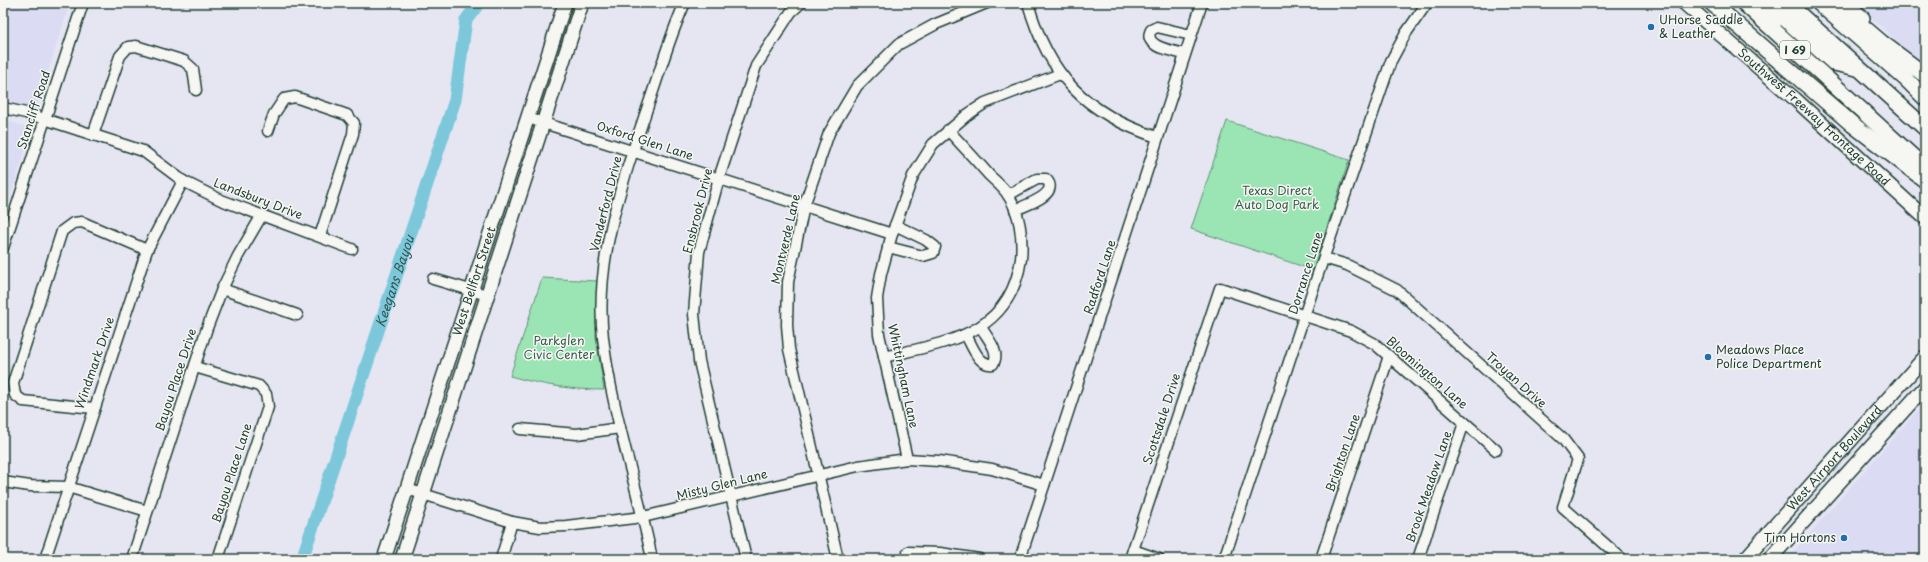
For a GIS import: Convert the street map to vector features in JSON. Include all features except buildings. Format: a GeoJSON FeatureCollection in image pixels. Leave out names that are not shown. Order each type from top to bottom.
{"type":"FeatureCollection","features":[{"type":"Feature","properties":{"kind":"highway"},"geometry":{"type":"LineString","coordinates":[[1712,3],[1852,124],[1925,180]]}},
{"type":"Feature","properties":{"kind":"highway","name":"I 69"},"geometry":{"type":"LineString","coordinates":[[1744,3],[1925,168]]}},
{"type":"Feature","properties":{"kind":"highway"},"geometry":{"type":"LineString","coordinates":[[1759,3],[1823,63],[1846,97]]}},
{"type":"Feature","properties":{"kind":"highway"},"geometry":{"type":"LineString","coordinates":[[1768,3],[1834,62],[1858,68]]}},
{"type":"Feature","properties":{"kind":"highway","name":"I 69"},"geometry":{"type":"LineString","coordinates":[[1787,3],[1925,128]]}},
{"type":"Feature","properties":{"kind":"highway"},"geometry":{"type":"LineString","coordinates":[[1819,3],[1906,79],[1925,98]]}},
{"type":"Feature","properties":{"kind":"highway"},"geometry":{"type":"LineString","coordinates":[[1835,3],[1882,43],[1925,74]]}},
{"type":"Feature","properties":{"kind":"main road","name":"West Bellfort Street"},"geometry":{"type":"LineString","coordinates":[[384,559],[565,3]]}},
{"type":"Feature","properties":{"kind":"main road","name":"West Bellfort Street"},"geometry":{"type":"LineString","coordinates":[[402,559],[582,3]]}},
{"type":"Feature","properties":{"kind":"main road","name":"Southwest Freeway Frontage Road"},"geometry":{"type":"LineString","coordinates":[[1684,3],[1795,99],[1925,218]]}},
{"type":"Feature","properties":{"kind":"main road"},"geometry":{"type":"LineString","coordinates":[[1847,3],[1925,74]]}},
{"type":"Feature","properties":{"kind":"main road","name":"West Airport Boulevard"},"geometry":{"type":"LineString","coordinates":[[1745,559],[1925,357]]}},
{"type":"Feature","properties":{"kind":"main road"},"geometry":{"type":"LineString","coordinates":[[1910,374],[1925,388]]}},
{"type":"Feature","properties":{"kind":"main road","name":"West Airport Boulevard"},"geometry":{"type":"LineString","coordinates":[[1770,559],[1858,460],[1925,388]]}},
{"type":"Feature","properties":{"kind":"main road"},"geometry":{"type":"LineString","coordinates":[[1845,448],[1858,460]]}},
{"type":"Feature","properties":{"kind":"main road"},"geometry":{"type":"LineString","coordinates":[[1772,529],[1786,541]]}},
{"type":"Feature","properties":{"kind":"street","name":"Stancliff Road"},"geometry":{"type":"LineString","coordinates":[[3,248],[83,3]]}},
{"type":"Feature","properties":{"kind":"street","name":"Vanderford Drive"},"geometry":{"type":"LineString","coordinates":[[652,559],[643,517],[610,388],[603,336],[603,273],[613,219],[633,151],[671,38],[685,3]]}},
{"type":"Feature","properties":{"kind":"street","name":"Ensbrook Drive"},"geometry":{"type":"LineString","coordinates":[[746,559],[698,361],[694,314],[699,252],[719,178],[756,66],[791,12],[800,3]]}},
{"type":"Feature","properties":{"kind":"street","name":"Montverde Lane"},"geometry":{"type":"LineString","coordinates":[[838,559],[820,475],[789,349],[787,325],[788,282],[804,206],[829,133],[857,86],[899,44],[936,24],[987,3]]}},
{"type":"Feature","properties":{"kind":"street"},"geometry":{"type":"LineString","coordinates":[[1028,3],[1044,46],[1060,74],[1084,99],[1099,111],[1130,128],[1157,137]]}},
{"type":"Feature","properties":{"kind":"street","name":"Radford Lane"},"geometry":{"type":"LineString","coordinates":[[1020,559],[1202,3]]}},
{"type":"Feature","properties":{"kind":"street","name":"Dorrance Lane"},"geometry":{"type":"LineString","coordinates":[[1224,559],[1324,258],[1392,61],[1406,33],[1428,3]]}},
{"type":"Feature","properties":{"kind":"street"},"geometry":{"type":"LineString","coordinates":[[1185,54],[1156,45],[1149,38],[1149,33],[1150,30],[1157,27],[1191,35]]}},
{"type":"Feature","properties":{"kind":"street"},"geometry":{"type":"LineString","coordinates":[[93,135],[120,56],[128,47],[136,46],[184,61],[193,69],[196,90]]}},
{"type":"Feature","properties":{"kind":"street","name":"Whittingham Lane"},"geometry":{"type":"LineString","coordinates":[[907,459],[879,334],[878,298],[881,274],[893,229],[913,176],[933,144],[948,130],[985,103],[1060,74]]}},
{"type":"Feature","properties":{"kind":"street"},"geometry":{"type":"LineString","coordinates":[[268,131],[274,114],[284,99],[296,97],[347,115],[354,123],[353,134],[320,236]]}},
{"type":"Feature","properties":{"kind":"street","name":"Landsbury Drive"},"geometry":{"type":"LineString","coordinates":[[3,108],[143,151],[183,181],[221,200],[352,249]]}},
{"type":"Feature","properties":{"kind":"street","name":"Oxford Glen Lane"},"geometry":{"type":"LineString","coordinates":[[528,118],[804,206],[893,229],[926,240],[935,247],[933,253],[922,256],[888,247]]}},
{"type":"Feature","properties":{"kind":"street"},"geometry":{"type":"LineString","coordinates":[[884,357],[950,341],[981,327],[993,317],[1004,304],[1012,289],[1019,268],[1022,246],[1020,227],[1015,210],[1008,195],[948,130]]}},
{"type":"Feature","properties":{"kind":"street"},"geometry":{"type":"LineString","coordinates":[[1008,195],[1037,180],[1046,179],[1049,182],[1049,192],[1015,210]]}},
{"type":"Feature","properties":{"kind":"street","name":"Windmark Drive"},"geometry":{"type":"LineString","coordinates":[[45,559],[147,250],[183,181]]}},
{"type":"Feature","properties":{"kind":"street","name":"Bayou Place Drive"},"geometry":{"type":"LineString","coordinates":[[132,559],[207,328],[222,289],[238,256],[262,215]]}},
{"type":"Feature","properties":{"kind":"street"},"geometry":{"type":"LineString","coordinates":[[94,408],[23,401],[15,395],[13,383],[62,231],[73,223],[82,222],[147,250]]}},
{"type":"Feature","properties":{"kind":"street","name":"Troyan Drive"},"geometry":{"type":"LineString","coordinates":[[1324,258],[1346,265],[1398,290],[1563,439],[1578,459],[1563,507],[1622,559]]}},
{"type":"Feature","properties":{"kind":"street"},"geometry":{"type":"LineString","coordinates":[[433,279],[487,295]]}},
{"type":"Feature","properties":{"kind":"street","name":"Bloomington Lane"},"geometry":{"type":"LineString","coordinates":[[1220,288],[1350,331],[1375,344],[1496,450]]}},
{"type":"Feature","properties":{"kind":"street","name":"Scottsdale Drive"},"geometry":{"type":"LineString","coordinates":[[1131,554],[1220,288]]}},
{"type":"Feature","properties":{"kind":"street"},"geometry":{"type":"LineString","coordinates":[[222,289],[297,315]]}},
{"type":"Feature","properties":{"kind":"street"},"geometry":{"type":"LineString","coordinates":[[966,334],[982,362],[988,365],[993,364],[996,359],[996,353],[981,327]]}},
{"type":"Feature","properties":{"kind":"street","name":"Brighton Lane"},"geometry":{"type":"LineString","coordinates":[[1321,559],[1389,356]]}},
{"type":"Feature","properties":{"kind":"street","name":"Bayou Place Lane"},"geometry":{"type":"LineString","coordinates":[[195,367],[260,386],[266,394],[268,407],[218,559]]}},
{"type":"Feature","properties":{"kind":"street","name":"Brook Meadow Lane"},"geometry":{"type":"LineString","coordinates":[[1418,559],[1464,423]]}},
{"type":"Feature","properties":{"kind":"street"},"geometry":{"type":"LineString","coordinates":[[520,429],[577,434],[620,428]]}},
{"type":"Feature","properties":{"kind":"street","name":"Misty Glen Lane"},"geometry":{"type":"LineString","coordinates":[[407,489],[512,522],[540,527],[566,526],[643,517],[858,466],[907,459],[939,461],[992,469],[1044,485]]}},
{"type":"Feature","properties":{"kind":"street"},"geometry":{"type":"LineString","coordinates":[[3,482],[30,486],[68,487],[147,511]]}},
{"type":"Feature","properties":{"kind":"street"},"geometry":{"type":"LineString","coordinates":[[501,559],[512,522]]}},
{"type":"Feature","properties":{"kind":"street"},"geometry":{"type":"LineString","coordinates":[[908,552],[940,553],[979,559]]}},
{"type":"Feature","properties":{"kind":"street"},"geometry":{"type":"LineString","coordinates":[[1131,554],[1159,559]]}},
{"type":"Feature","properties":{"kind":"shaded area"},"geometry":{"type":"Polygon","coordinates":[[[3,3],[70,3],[36,109],[3,104],[3,3]]]}},
{"type":"Feature","properties":{"kind":"shaded area"},"geometry":{"type":"Polygon","coordinates":[[[1855,3],[1925,3],[1925,66],[1898,42],[1855,3]]]}},
{"type":"Feature","properties":{"kind":"shaded area"},"geometry":{"type":"Polygon","coordinates":[[[3,119],[32,129],[3,219],[3,119]]]}},
{"type":"Feature","properties":{"kind":"shaded area"},"geometry":{"type":"Polygon","coordinates":[[[1925,402],[1925,559],[1787,559],[1925,402]]]}},
{"type":"Feature","properties":{"kind":"green space","name":"Texas Direct Auto Dog Park"},"geometry":{"type":"Polygon","coordinates":[[[1227,121],[1349,160],[1313,270],[1191,229],[1227,121]]]}},
{"type":"Feature","properties":{"kind":"green space","name":"Parkglen Civic Center"},"geometry":{"type":"Polygon","coordinates":[[[542,278],[597,281],[596,337],[604,390],[557,386],[510,376],[542,278]]]}},
{"type":"Feature","properties":{"kind":"waterway","name":"Keegans Bayou"},"geometry":{"type":"LineString","coordinates":[[302,559],[455,100],[466,20],[479,3]]}},
{"type":"Feature","properties":{"kind":"place","name":"UHorse Saddle & Leather"},"geometry":{"type":"Point","coordinates":[1651,27]}},
{"type":"Feature","properties":{"kind":"place","name":"Meadows Place Police Department"},"geometry":{"type":"Point","coordinates":[1708,357]}},
{"type":"Feature","properties":{"kind":"place","name":"Tim Hortons"},"geometry":{"type":"Point","coordinates":[1844,538]}}]}
